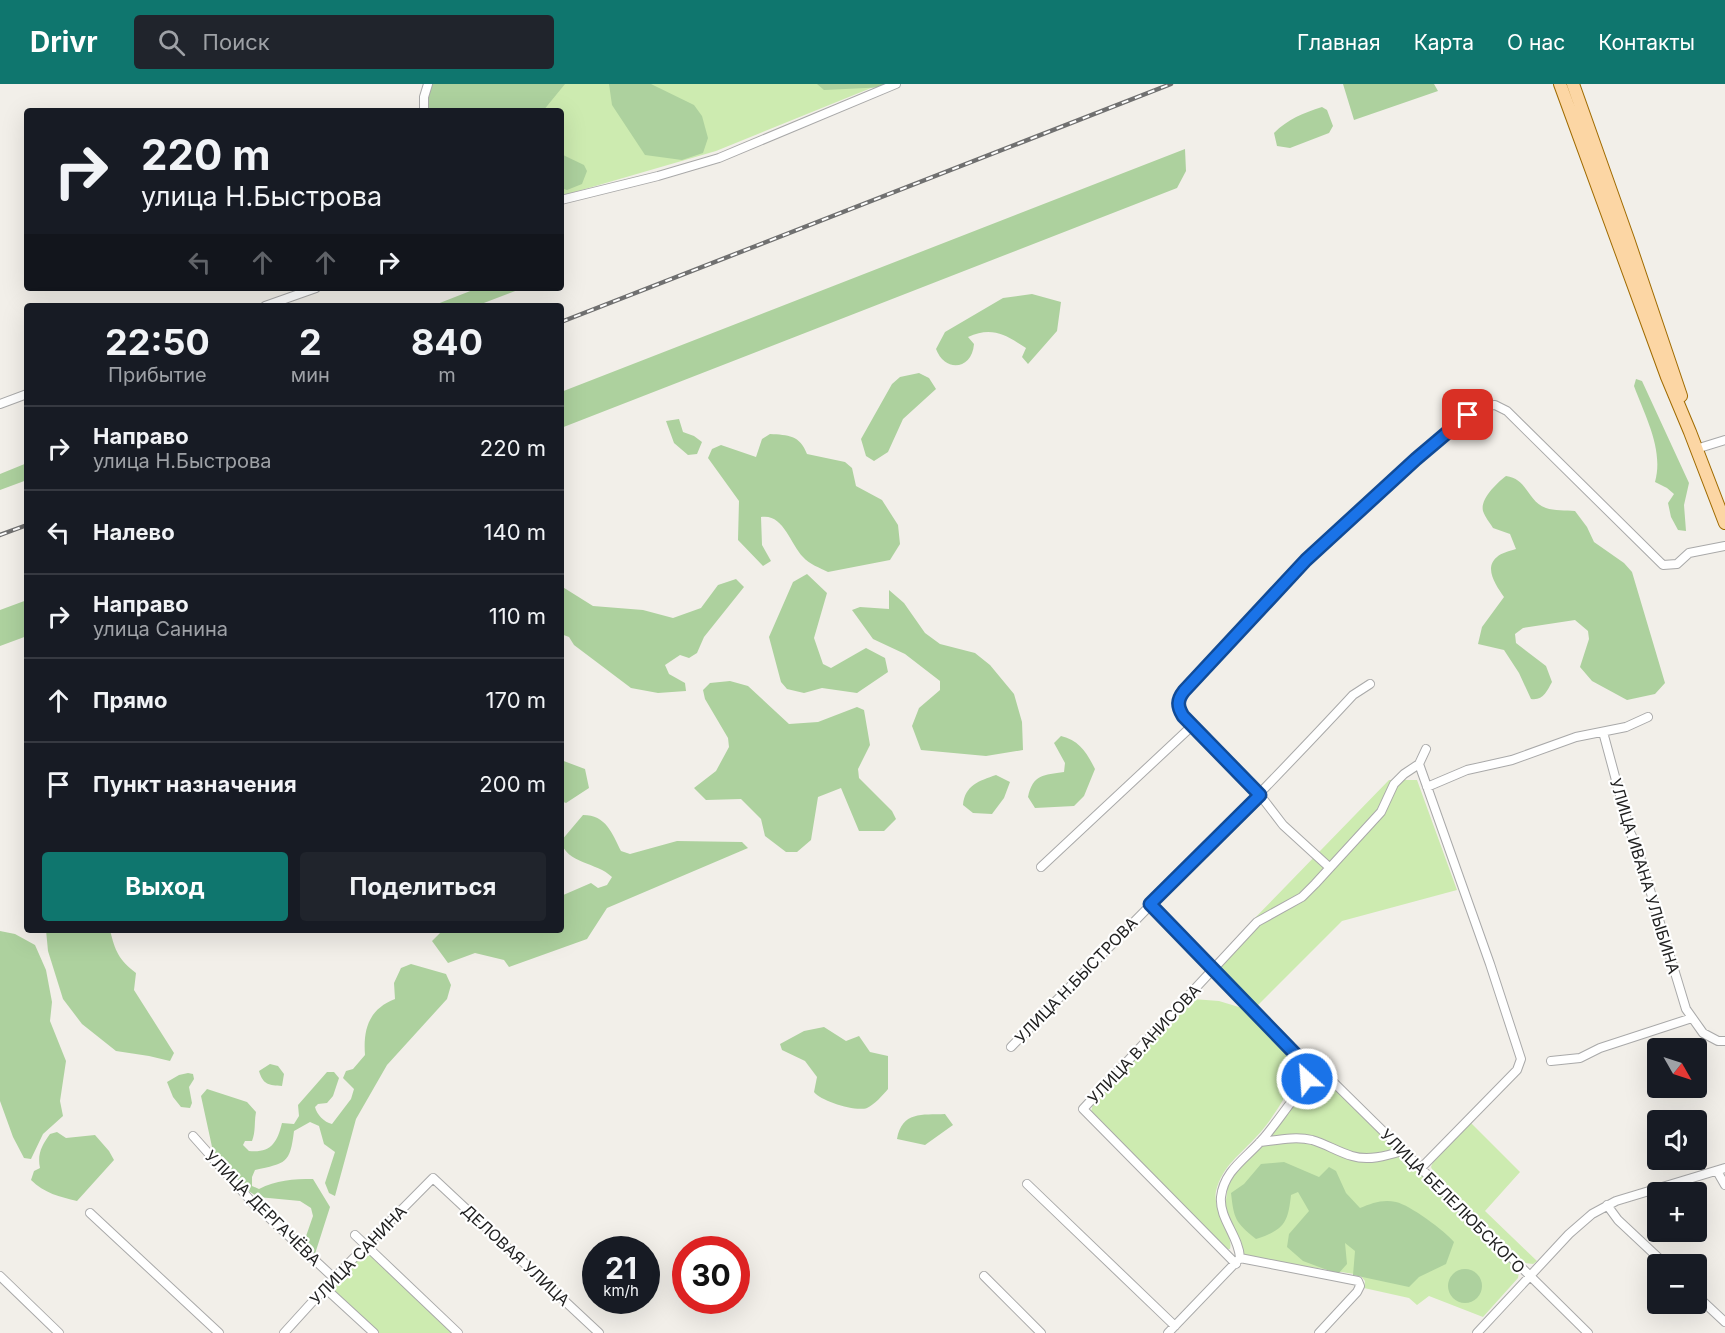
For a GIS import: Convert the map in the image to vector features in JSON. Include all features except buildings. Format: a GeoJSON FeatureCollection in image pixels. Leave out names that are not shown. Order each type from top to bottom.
{"type":"FeatureCollection","features":[{"type":"Feature","properties":{"kind":"main road"},"geometry":{"type":"LineString","coordinates":[[1560,84],[1667,377],[1725,523]]}},
{"type":"Feature","properties":{"kind":"main road"},"geometry":{"type":"LineString","coordinates":[[1573,84],[1676,377],[1690,432]]}},
{"type":"Feature","properties":{"kind":"street"},"geometry":{"type":"LineString","coordinates":[[424,108],[424,97],[428,84]]}},
{"type":"Feature","properties":{"kind":"street"},"geometry":{"type":"LineString","coordinates":[[564,199],[719,158],[896,84]]}},
{"type":"Feature","properties":{"kind":"street"},"geometry":{"type":"LineString","coordinates":[[274,303],[308,291]]}},
{"type":"Feature","properties":{"kind":"street"},"geometry":{"type":"LineString","coordinates":[[0,404],[24,395]]}},
{"type":"Feature","properties":{"kind":"street"},"geometry":{"type":"LineString","coordinates":[[1329,867],[1283,825],[1260,795],[1192,726],[1178,709],[1178,702],[1184,691],[1306,560],[1416,459],[1468,415],[1482,406],[1495,405],[1507,411],[1663,566],[1677,564],[1689,554],[1725,546]]}},
{"type":"Feature","properties":{"kind":"street"},"geometry":{"type":"LineString","coordinates":[[1696,449],[1725,440]]}},
{"type":"Feature","properties":{"kind":"street","name":"УЛИЦА Н.БЫСТРОВА"},"geometry":{"type":"LineString","coordinates":[[1011,1047],[1260,795],[1353,695],[1370,684]]}},
{"type":"Feature","properties":{"kind":"street"},"geometry":{"type":"LineString","coordinates":[[1427,787],[1467,770],[1512,760],[1576,737],[1626,728],[1648,717]]}},
{"type":"Feature","properties":{"kind":"street"},"geometry":{"type":"LineString","coordinates":[[1041,867],[1192,726]]}},
{"type":"Feature","properties":{"kind":"street","name":"УЛИЦА ИВАНА УЛЫБИНА"},"geometry":{"type":"LineString","coordinates":[[1603,732],[1630,832],[1637,847],[1686,1010],[1692,1018]]}},
{"type":"Feature","properties":{"kind":"street","name":"УЛИЦА В.АНИСОВА"},"geometry":{"type":"LineString","coordinates":[[1238,1261],[1083,1109],[1257,922],[1302,897],[1381,812],[1394,784],[1419,764],[1426,749]]}},
{"type":"Feature","properties":{"kind":"street"},"geometry":{"type":"LineString","coordinates":[[1419,764],[1520,1053],[1520,1064],[1421,1168]]}},
{"type":"Feature","properties":{"kind":"street"},"geometry":{"type":"LineString","coordinates":[[1150,904],[1302,1061],[1308,1073],[1303,1087],[1260,1142],[1234,1167],[1225,1181],[1221,1198],[1223,1213],[1240,1248],[1238,1261],[1168,1333]]}},
{"type":"Feature","properties":{"kind":"street"},"geometry":{"type":"LineString","coordinates":[[1551,1061],[1580,1058],[1600,1048],[1692,1018],[1703,1033],[1718,1041],[1725,1041]]}},
{"type":"Feature","properties":{"kind":"street","name":"УЛИЦА БЕЛЕЛЮБСКОГО"},"geometry":{"type":"LineString","coordinates":[[1319,1068],[1588,1333]]}},
{"type":"Feature","properties":{"kind":"street","name":"УЛИЦА ДЕРГАЧЁВА"},"geometry":{"type":"LineString","coordinates":[[193,1136],[251,1201],[334,1278]]}},
{"type":"Feature","properties":{"kind":"street"},"geometry":{"type":"LineString","coordinates":[[1260,1142],[1313,1140],[1353,1156],[1369,1158],[1402,1151]]}},
{"type":"Feature","properties":{"kind":"street"},"geometry":{"type":"LineString","coordinates":[[1477,1333],[1569,1234],[1592,1214],[1607,1205],[1721,1170],[1725,1185]]}},
{"type":"Feature","properties":{"kind":"street","name":"УЛИЦА САНИНА"},"geometry":{"type":"LineString","coordinates":[[284,1333],[334,1278],[433,1178]]}},
{"type":"Feature","properties":{"kind":"street","name":"ДЕЛОВАЯ УЛИЦА"},"geometry":{"type":"LineString","coordinates":[[433,1178],[599,1333]]}},
{"type":"Feature","properties":{"kind":"street"},"geometry":{"type":"LineString","coordinates":[[1027,1185],[1175,1326]]}},
{"type":"Feature","properties":{"kind":"street"},"geometry":{"type":"LineString","coordinates":[[1607,1205],[1618,1220],[1654,1254]]}},
{"type":"Feature","properties":{"kind":"street"},"geometry":{"type":"LineString","coordinates":[[90,1213],[219,1333]]}},
{"type":"Feature","properties":{"kind":"street"},"geometry":{"type":"LineString","coordinates":[[355,1235],[458,1333]]}},
{"type":"Feature","properties":{"kind":"street"},"geometry":{"type":"LineString","coordinates":[[1238,1261],[1359,1281],[1360,1286],[1357,1292],[1319,1333]]}},
{"type":"Feature","properties":{"kind":"street"},"geometry":{"type":"LineString","coordinates":[[0,1276],[59,1333]]}},
{"type":"Feature","properties":{"kind":"street"},"geometry":{"type":"LineString","coordinates":[[984,1276],[1041,1333]]}},
{"type":"Feature","properties":{"kind":"street","name":"УЛИЦА ДЕРГАЧЁВА"},"geometry":{"type":"LineString","coordinates":[[325,1288],[374,1333]]}},
{"type":"Feature","properties":{"kind":"street"},"geometry":{"type":"LineString","coordinates":[[1707,1305],[1725,1322]]}},
{"type":"Feature","properties":{"kind":"green space"},"geometry":{"type":"Polygon","coordinates":[[[431,84],[565,84],[545,108],[428,108],[427,98],[431,84]]]}},
{"type":"Feature","properties":{"kind":"green space"},"geometry":{"type":"Polygon","coordinates":[[[438,84],[881,84],[716,151],[564,195],[564,108],[434,108],[438,84]]]}},
{"type":"Feature","properties":{"kind":"green space"},"geometry":{"type":"Polygon","coordinates":[[[609,84],[651,84],[694,105],[702,116],[708,138],[703,153],[682,160],[645,155],[612,105],[609,84]]]}},
{"type":"Feature","properties":{"kind":"green space"},"geometry":{"type":"Polygon","coordinates":[[[817,84],[890,84],[887,87],[824,90],[817,84]]]}},
{"type":"Feature","properties":{"kind":"green space"},"geometry":{"type":"Polygon","coordinates":[[[1343,84],[1434,84],[1438,91],[1354,120],[1343,84]]]}},
{"type":"Feature","properties":{"kind":"green space"},"geometry":{"type":"Polygon","coordinates":[[[1322,107],[1327,110],[1333,126],[1329,133],[1290,148],[1277,146],[1274,133],[1279,128],[1296,117],[1322,107]]]}},
{"type":"Feature","properties":{"kind":"green space"},"geometry":{"type":"Polygon","coordinates":[[[1185,149],[1186,171],[1177,188],[564,427],[564,391],[1185,149]]]}},
{"type":"Feature","properties":{"kind":"green space"},"geometry":{"type":"Polygon","coordinates":[[[564,155],[584,165],[587,171],[582,184],[564,189],[564,155]]]}},
{"type":"Feature","properties":{"kind":"green space"},"geometry":{"type":"Polygon","coordinates":[[[470,291],[515,291],[484,303],[440,303],[470,291]]]}},
{"type":"Feature","properties":{"kind":"green space"},"geometry":{"type":"Polygon","coordinates":[[[1032,294],[1061,302],[1057,331],[1028,364],[1022,357],[1026,348],[1012,339],[992,332],[968,337],[974,344],[972,353],[963,363],[951,365],[940,357],[936,349],[945,332],[1003,298],[1032,294]]]}},
{"type":"Feature","properties":{"kind":"green space"},"geometry":{"type":"Polygon","coordinates":[[[919,373],[929,378],[936,389],[903,419],[888,452],[874,461],[866,456],[861,439],[892,384],[900,377],[919,373]]]}},
{"type":"Feature","properties":{"kind":"green space"},"geometry":{"type":"Polygon","coordinates":[[[1636,379],[1642,381],[1689,483],[1684,505],[1686,531],[1678,530],[1671,517],[1668,503],[1674,494],[1655,482],[1657,458],[1655,445],[1634,386],[1636,379]]]}},
{"type":"Feature","properties":{"kind":"green space"},"geometry":{"type":"Polygon","coordinates":[[[679,419],[683,432],[702,442],[697,454],[688,455],[674,443],[666,421],[679,419]]]}},
{"type":"Feature","properties":{"kind":"green space"},"geometry":{"type":"Polygon","coordinates":[[[770,434],[793,437],[801,443],[807,454],[845,462],[852,468],[856,486],[882,500],[898,525],[900,544],[890,560],[828,572],[805,559],[781,524],[769,517],[761,517],[762,545],[771,561],[763,566],[738,540],[739,501],[708,458],[712,449],[721,445],[756,457],[762,439],[770,434]]]}},
{"type":"Feature","properties":{"kind":"green space"},"geometry":{"type":"Polygon","coordinates":[[[24,464],[24,481],[0,490],[0,474],[24,464]]]}},
{"type":"Feature","properties":{"kind":"green space"},"geometry":{"type":"Polygon","coordinates":[[[1506,476],[1519,481],[1540,505],[1556,510],[1575,511],[1587,527],[1594,542],[1624,563],[1632,572],[1665,683],[1655,694],[1627,700],[1592,681],[1580,667],[1589,639],[1588,631],[1575,620],[1523,628],[1515,634],[1516,643],[1546,666],[1552,682],[1544,695],[1535,699],[1531,699],[1519,673],[1504,650],[1478,644],[1482,627],[1504,597],[1491,572],[1493,561],[1501,554],[1516,549],[1510,534],[1493,528],[1483,511],[1487,496],[1506,476]]]}},
{"type":"Feature","properties":{"kind":"green space"},"geometry":{"type":"Polygon","coordinates":[[[807,574],[827,593],[814,638],[823,664],[831,668],[866,648],[885,658],[888,672],[857,693],[822,688],[804,693],[787,689],[781,682],[769,637],[793,582],[807,574]]]}},
{"type":"Feature","properties":{"kind":"green space"},"geometry":{"type":"Polygon","coordinates":[[[736,579],[744,587],[704,637],[697,653],[689,658],[680,655],[665,665],[669,674],[685,683],[686,691],[658,693],[631,688],[564,635],[564,588],[593,606],[643,610],[673,618],[701,608],[718,585],[736,579]]]}},
{"type":"Feature","properties":{"kind":"green space"},"geometry":{"type":"Polygon","coordinates":[[[889,590],[904,603],[925,633],[940,644],[975,653],[990,665],[1014,694],[1022,722],[1023,750],[986,756],[921,750],[912,726],[919,708],[940,690],[940,681],[905,654],[873,639],[852,610],[860,607],[889,609],[889,590]]]}},
{"type":"Feature","properties":{"kind":"green space"},"geometry":{"type":"Polygon","coordinates":[[[24,601],[24,637],[0,646],[0,610],[24,601]]]}},
{"type":"Feature","properties":{"kind":"green space"},"geometry":{"type":"Polygon","coordinates":[[[730,681],[748,686],[789,724],[818,722],[857,707],[864,710],[870,745],[858,769],[859,778],[892,811],[896,819],[884,831],[859,831],[841,788],[818,797],[811,840],[797,852],[786,852],[765,836],[761,819],[741,799],[706,800],[694,788],[716,771],[729,747],[728,738],[705,699],[703,690],[710,683],[730,681]]]}},
{"type":"Feature","properties":{"kind":"green space"},"geometry":{"type":"Polygon","coordinates":[[[1061,736],[1082,748],[1095,769],[1084,796],[1074,806],[1035,808],[1028,797],[1036,780],[1045,775],[1064,772],[1065,763],[1054,743],[1061,736]]]}},
{"type":"Feature","properties":{"kind":"green space"},"geometry":{"type":"Polygon","coordinates":[[[564,761],[585,769],[589,788],[564,802],[564,761]]]}},
{"type":"Feature","properties":{"kind":"green space"},"geometry":{"type":"Polygon","coordinates":[[[996,775],[1010,782],[1004,798],[992,814],[973,813],[963,805],[970,788],[996,775]]]}},
{"type":"Feature","properties":{"kind":"green space"},"geometry":{"type":"Polygon","coordinates":[[[1389,780],[1417,780],[1457,890],[1342,921],[1257,1006],[1247,999],[1222,970],[1222,962],[1243,940],[1251,922],[1389,780]]]}},
{"type":"Feature","properties":{"kind":"green space"},"geometry":{"type":"Polygon","coordinates":[[[583,815],[603,822],[621,851],[630,854],[677,841],[742,842],[748,848],[607,908],[587,939],[509,967],[504,960],[475,953],[448,963],[432,941],[440,933],[564,933],[564,895],[591,883],[598,888],[607,885],[612,877],[598,868],[575,859],[564,849],[564,837],[583,815]]]}},
{"type":"Feature","properties":{"kind":"green space"},"geometry":{"type":"Polygon","coordinates":[[[0,931],[15,934],[35,945],[46,970],[52,1002],[50,1021],[66,1061],[60,1101],[63,1116],[43,1134],[31,1159],[24,1158],[13,1137],[0,1101],[0,931]]]}},
{"type":"Feature","properties":{"kind":"green space"},"geometry":{"type":"Polygon","coordinates":[[[46,933],[111,933],[118,954],[136,973],[134,990],[174,1053],[170,1061],[116,1051],[82,1024],[63,999],[48,951],[46,933]]]}},
{"type":"Feature","properties":{"kind":"green space"},"geometry":{"type":"Polygon","coordinates":[[[411,964],[446,974],[451,985],[447,999],[387,1065],[356,1119],[335,1196],[329,1193],[325,1183],[335,1152],[324,1144],[319,1126],[310,1122],[294,1131],[291,1150],[285,1160],[274,1166],[255,1170],[252,1177],[252,1186],[259,1189],[285,1181],[313,1179],[330,1207],[314,1257],[308,1252],[304,1242],[313,1216],[311,1208],[300,1201],[258,1197],[247,1190],[214,1156],[201,1096],[207,1089],[247,1102],[256,1112],[252,1141],[245,1141],[243,1145],[249,1151],[263,1150],[275,1141],[282,1123],[294,1124],[299,1116],[298,1105],[327,1072],[334,1072],[339,1078],[333,1096],[327,1103],[318,1104],[315,1107],[321,1118],[332,1124],[351,1099],[354,1089],[343,1078],[346,1071],[353,1069],[365,1055],[365,1037],[370,1021],[379,1008],[395,999],[394,983],[401,968],[411,964]]]}},
{"type":"Feature","properties":{"kind":"green space"},"geometry":{"type":"Polygon","coordinates":[[[1193,999],[1219,1001],[1242,1008],[1297,1063],[1300,1073],[1269,1122],[1227,1167],[1219,1182],[1216,1191],[1217,1206],[1229,1236],[1230,1249],[1226,1249],[1091,1112],[1093,1104],[1193,999]]]}},
{"type":"Feature","properties":{"kind":"green space"},"geometry":{"type":"Polygon","coordinates":[[[824,1027],[846,1041],[859,1036],[870,1052],[888,1056],[888,1089],[870,1107],[862,1109],[847,1107],[818,1095],[814,1092],[817,1077],[805,1061],[782,1050],[780,1044],[804,1031],[824,1027]]]}},
{"type":"Feature","properties":{"kind":"green space"},"geometry":{"type":"Polygon","coordinates":[[[270,1064],[278,1066],[284,1074],[282,1086],[270,1085],[262,1079],[259,1071],[270,1064]]]}},
{"type":"Feature","properties":{"kind":"green space"},"geometry":{"type":"Polygon","coordinates":[[[1317,1072],[1519,1271],[1518,1278],[1483,1317],[1429,1296],[1417,1305],[1409,1298],[1364,1288],[1365,1281],[1360,1275],[1242,1256],[1225,1207],[1228,1185],[1237,1169],[1260,1149],[1317,1072]]]}},
{"type":"Feature","properties":{"kind":"green space"},"geometry":{"type":"Polygon","coordinates":[[[188,1073],[193,1074],[194,1079],[189,1087],[192,1103],[190,1108],[181,1107],[173,1097],[167,1082],[188,1073]]]}},
{"type":"Feature","properties":{"kind":"green space"},"geometry":{"type":"Polygon","coordinates":[[[945,1114],[953,1125],[925,1145],[897,1139],[903,1123],[908,1119],[921,1115],[945,1114]]]}},
{"type":"Feature","properties":{"kind":"green space"},"geometry":{"type":"Polygon","coordinates":[[[1469,1121],[1520,1172],[1485,1211],[1537,1261],[1533,1264],[1525,1263],[1434,1173],[1431,1167],[1434,1159],[1469,1121]]]}},
{"type":"Feature","properties":{"kind":"green space"},"geometry":{"type":"Polygon","coordinates":[[[57,1132],[66,1138],[95,1135],[114,1160],[77,1201],[47,1191],[31,1180],[34,1171],[40,1168],[40,1154],[45,1142],[50,1134],[57,1132]]]}},
{"type":"Feature","properties":{"kind":"green space"},"geometry":{"type":"Polygon","coordinates":[[[1284,1162],[1319,1177],[1329,1167],[1336,1171],[1346,1193],[1360,1208],[1378,1202],[1391,1201],[1418,1213],[1454,1242],[1446,1264],[1419,1277],[1409,1287],[1353,1275],[1355,1251],[1345,1243],[1347,1264],[1338,1274],[1303,1261],[1287,1247],[1289,1234],[1309,1211],[1298,1192],[1291,1195],[1286,1219],[1279,1229],[1256,1239],[1237,1219],[1231,1193],[1244,1184],[1261,1164],[1284,1162]]]}},
{"type":"Feature","properties":{"kind":"green space"},"geometry":{"type":"Polygon","coordinates":[[[369,1253],[452,1333],[378,1333],[330,1289],[359,1256],[369,1253]]]}},
{"type":"Feature","properties":{"kind":"green space"},"geometry":{"type":"Polygon","coordinates":[[[1465,1269],[1477,1274],[1482,1286],[1477,1298],[1465,1303],[1453,1298],[1448,1286],[1453,1274],[1465,1269]]]}},
{"type":"Feature","properties":{"kind":"railway"},"geometry":{"type":"LineString","coordinates":[[564,321],[1171,84]]}},
{"type":"Feature","properties":{"kind":"railway"},"geometry":{"type":"LineString","coordinates":[[0,535],[24,526]]}},
{"type":"Feature","properties":{"kind":"route"},"geometry":{"type":"LineString","coordinates":[[1307,1079],[1308,1073],[1302,1061],[1150,904],[1260,795],[1183,716],[1178,709],[1178,702],[1184,691],[1306,560],[1416,459],[1468,415]]}}]}
